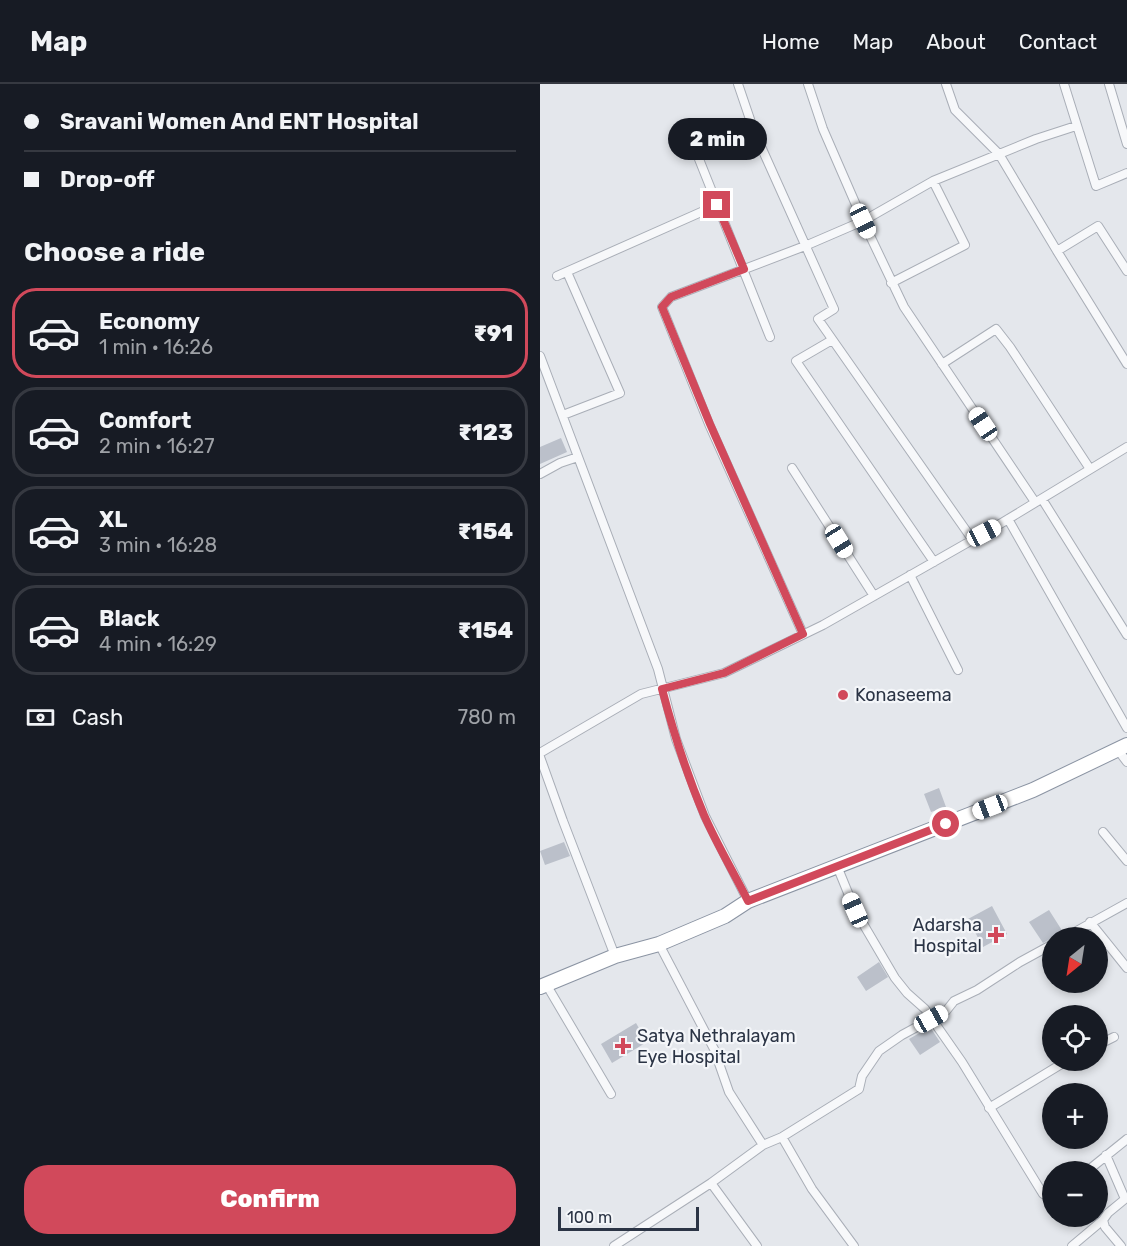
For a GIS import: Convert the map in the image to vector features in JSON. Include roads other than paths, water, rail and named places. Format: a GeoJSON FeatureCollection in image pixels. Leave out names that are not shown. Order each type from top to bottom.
{"type":"FeatureCollection","features":[{"type":"Feature","properties":{"kind":"highway"},"geometry":{"type":"LineString","coordinates":[[543,985],[615,956],[659,944],[724,916],[748,901],[1033,789],[1123,748]]}},
{"type":"Feature","properties":{"kind":"street"},"geometry":{"type":"LineString","coordinates":[[738,84],[754,132],[834,309],[818,319],[972,539]]}},
{"type":"Feature","properties":{"kind":"street"},"geometry":{"type":"LineString","coordinates":[[808,84],[823,129],[891,283],[904,307],[1038,500],[1127,635]]}},
{"type":"Feature","properties":{"kind":"street"},"geometry":{"type":"LineString","coordinates":[[946,84],[955,110],[999,154],[1127,364]]}},
{"type":"Feature","properties":{"kind":"street"},"geometry":{"type":"LineString","coordinates":[[1064,84],[1096,186],[1127,173]]}},
{"type":"Feature","properties":{"kind":"street"},"geometry":{"type":"LineString","coordinates":[[1109,84],[1127,144]]}},
{"type":"Feature","properties":{"kind":"street"},"geometry":{"type":"LineString","coordinates":[[803,634],[710,424],[662,307],[671,297],[805,246],[863,221],[933,181],[1076,126]]}},
{"type":"Feature","properties":{"kind":"street"},"geometry":{"type":"LineString","coordinates":[[687,129],[771,337]]}},
{"type":"Feature","properties":{"kind":"street"},"geometry":{"type":"LineString","coordinates":[[891,283],[965,245],[933,181]]}},
{"type":"Feature","properties":{"kind":"street"},"geometry":{"type":"LineString","coordinates":[[557,276],[717,205]]}},
{"type":"Feature","properties":{"kind":"street"},"geometry":{"type":"LineString","coordinates":[[1057,251],[1098,226],[1127,271]]}},
{"type":"Feature","properties":{"kind":"street"},"geometry":{"type":"LineString","coordinates":[[562,416],[620,393],[567,272]]}},
{"type":"Feature","properties":{"kind":"street"},"geometry":{"type":"LineString","coordinates":[[942,364],[996,329],[1090,469]]}},
{"type":"Feature","properties":{"kind":"street"},"geometry":{"type":"LineString","coordinates":[[832,339],[796,361],[934,562]]}},
{"type":"Feature","properties":{"kind":"street"},"geometry":{"type":"LineString","coordinates":[[540,356],[658,669],[676,739],[705,816],[748,901]]}},
{"type":"Feature","properties":{"kind":"street"},"geometry":{"type":"LineString","coordinates":[[615,956],[562,821],[540,755],[641,694],[724,673],[803,634],[934,562],[1127,447]]}},
{"type":"Feature","properties":{"kind":"street"},"geometry":{"type":"LineString","coordinates":[[540,474],[560,463],[578,457]]}},
{"type":"Feature","properties":{"kind":"street"},"geometry":{"type":"LineString","coordinates":[[792,468],[874,596]]}},
{"type":"Feature","properties":{"kind":"street"},"geometry":{"type":"LineString","coordinates":[[1008,519],[1127,728]]}},
{"type":"Feature","properties":{"kind":"street"},"geometry":{"type":"LineString","coordinates":[[910,575],[958,670]]}},
{"type":"Feature","properties":{"kind":"street"},"geometry":{"type":"LineString","coordinates":[[1123,748],[1127,762]]}},
{"type":"Feature","properties":{"kind":"street"},"geometry":{"type":"LineString","coordinates":[[1103,832],[1127,861]]}},
{"type":"Feature","properties":{"kind":"street"},"geometry":{"type":"LineString","coordinates":[[837,866],[855,910],[895,978],[907,993],[925,1009],[962,1062],[1042,1192]]}},
{"type":"Feature","properties":{"kind":"street"},"geometry":{"type":"LineString","coordinates":[[1082,927],[1127,903]]}},
{"type":"Feature","properties":{"kind":"street"},"geometry":{"type":"LineString","coordinates":[[1090,922],[1127,968]]}},
{"type":"Feature","properties":{"kind":"street"},"geometry":{"type":"LineString","coordinates":[[659,944],[714,1048],[729,1092],[763,1145]]}},
{"type":"Feature","properties":{"kind":"street"},"geometry":{"type":"LineString","coordinates":[[616,1245],[711,1183],[763,1145],[782,1137],[859,1089],[862,1076],[879,1051],[946,1011],[954,1001],[977,990],[1042,950]]}},
{"type":"Feature","properties":{"kind":"street"},"geometry":{"type":"LineString","coordinates":[[543,985],[611,1094]]}},
{"type":"Feature","properties":{"kind":"street"},"geometry":{"type":"LineString","coordinates":[[1108,1040],[1114,1037]]}},
{"type":"Feature","properties":{"kind":"street"},"geometry":{"type":"LineString","coordinates":[[989,1108],[1050,1071]]}},
{"type":"Feature","properties":{"kind":"street"},"geometry":{"type":"LineString","coordinates":[[782,1137],[812,1189],[854,1246]]}},
{"type":"Feature","properties":{"kind":"street"},"geometry":{"type":"LineString","coordinates":[[1099,1161],[1127,1139]]}},
{"type":"Feature","properties":{"kind":"street"},"geometry":{"type":"LineString","coordinates":[[1106,1155],[1125,1199],[1108,1213]]}},
{"type":"Feature","properties":{"kind":"street"},"geometry":{"type":"LineString","coordinates":[[711,1183],[757,1246]]}},
{"type":"Feature","properties":{"kind":"street"},"geometry":{"type":"LineString","coordinates":[[1072,1246],[1095,1227]]}},
{"type":"Feature","properties":{"kind":"street"},"geometry":{"type":"LineString","coordinates":[[1105,1227],[1121,1246]]}},
{"type":"Feature","properties":{"kind":"place","name":"Konaseema"},"geometry":{"type":"Point","coordinates":[843,695]}},
{"type":"Feature","properties":{"kind":"place","name":"Adarsha Hospital"},"geometry":{"type":"Point","coordinates":[996,935]}},
{"type":"Feature","properties":{"kind":"place","name":"Satya Nethralayam Eye Hospital"},"geometry":{"type":"Point","coordinates":[623,1046]}}]}
